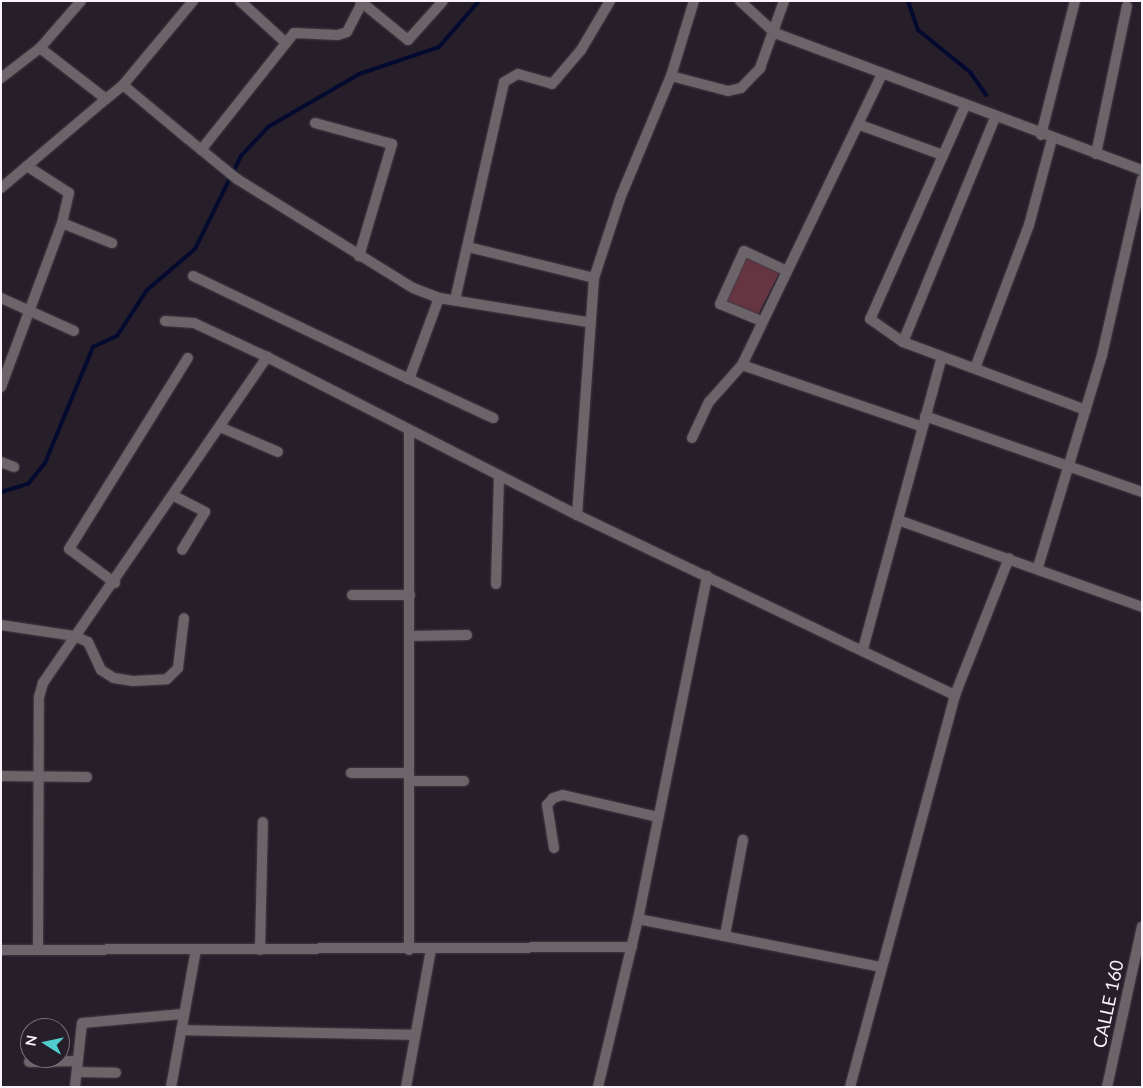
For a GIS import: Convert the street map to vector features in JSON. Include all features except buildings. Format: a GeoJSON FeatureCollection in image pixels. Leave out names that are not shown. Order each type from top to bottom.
{"type":"FeatureCollection","features":[{"type":"Feature","properties":{"kind":"street"},"geometry":{"type":"LineString","coordinates":[[1,78],[40,48],[81,1]]}},
{"type":"Feature","properties":{"kind":"street"},"geometry":{"type":"LineString","coordinates":[[1,188],[123,85],[193,1]]}},
{"type":"Feature","properties":{"kind":"street"},"geometry":{"type":"LineString","coordinates":[[240,1],[286,43]]}},
{"type":"Feature","properties":{"kind":"street"},"geometry":{"type":"LineString","coordinates":[[201,150],[286,43],[299,31],[338,35],[347,32],[361,2],[408,40],[443,1]]}},
{"type":"Feature","properties":{"kind":"street"},"geometry":{"type":"LineString","coordinates":[[455,300],[504,82],[518,74],[552,84],[581,50],[610,1]]}},
{"type":"Feature","properties":{"kind":"street"},"geometry":{"type":"LineString","coordinates":[[576,515],[588,322],[594,278],[614,214],[671,76],[694,1]]}},
{"type":"Feature","properties":{"kind":"street"},"geometry":{"type":"LineString","coordinates":[[740,1],[775,33],[881,76],[1142,170]]}},
{"type":"Feature","properties":{"kind":"street"},"geometry":{"type":"LineString","coordinates":[[671,76],[728,91],[741,88],[760,68],[775,33],[784,1]]}},
{"type":"Feature","properties":{"kind":"street"},"geometry":{"type":"LineString","coordinates":[[1041,135],[1075,1]]}},
{"type":"Feature","properties":{"kind":"street"},"geometry":{"type":"LineString","coordinates":[[1096,154],[1127,6]]}},
{"type":"Feature","properties":{"kind":"street"},"geometry":{"type":"LineString","coordinates":[[40,48],[106,99]]}},
{"type":"Feature","properties":{"kind":"street"},"geometry":{"type":"LineString","coordinates":[[692,438],[709,402],[742,365],[785,270],[860,125],[881,76]]}},
{"type":"Feature","properties":{"kind":"street"},"geometry":{"type":"LineString","coordinates":[[123,85],[237,179],[359,256],[440,298],[588,322]]}},
{"type":"Feature","properties":{"kind":"street"},"geometry":{"type":"LineString","coordinates":[[964,106],[870,315],[872,323],[903,342],[1086,410]]}},
{"type":"Feature","properties":{"kind":"street"},"geometry":{"type":"LineString","coordinates":[[903,342],[995,118]]}},
{"type":"Feature","properties":{"kind":"street"},"geometry":{"type":"LineString","coordinates":[[315,123],[392,144],[359,256]]}},
{"type":"Feature","properties":{"kind":"street"},"geometry":{"type":"LineString","coordinates":[[860,125],[943,155]]}},
{"type":"Feature","properties":{"kind":"street"},"geometry":{"type":"LineString","coordinates":[[975,368],[1029,225],[1052,139]]}},
{"type":"Feature","properties":{"kind":"street"},"geometry":{"type":"LineString","coordinates":[[1,387],[62,222],[69,193],[27,166]]}},
{"type":"Feature","properties":{"kind":"street"},"geometry":{"type":"LineString","coordinates":[[1038,567],[1086,410],[1142,179]]}},
{"type":"Feature","properties":{"kind":"street"},"geometry":{"type":"LineString","coordinates":[[62,222],[112,243]]}},
{"type":"Feature","properties":{"kind":"street"},"geometry":{"type":"LineString","coordinates":[[468,247],[594,278]]}},
{"type":"Feature","properties":{"kind":"street"},"geometry":{"type":"LineString","coordinates":[[761,321],[720,304],[744,251],[785,270]]}},
{"type":"Feature","properties":{"kind":"street"},"geometry":{"type":"LineString","coordinates":[[193,276],[493,418]]}},
{"type":"Feature","properties":{"kind":"street"},"geometry":{"type":"LineString","coordinates":[[1,298],[74,331]]}},
{"type":"Feature","properties":{"kind":"street"},"geometry":{"type":"LineString","coordinates":[[409,379],[440,298]]}},
{"type":"Feature","properties":{"kind":"street"},"geometry":{"type":"LineString","coordinates":[[165,321],[194,323],[267,357],[409,432],[576,515],[863,648],[956,694]]}},
{"type":"Feature","properties":{"kind":"street"},"geometry":{"type":"LineString","coordinates":[[38,950],[38,697],[51,667],[115,583],[267,357]]}},
{"type":"Feature","properties":{"kind":"street"},"geometry":{"type":"LineString","coordinates":[[863,648],[942,357]]}},
{"type":"Feature","properties":{"kind":"street"},"geometry":{"type":"LineString","coordinates":[[115,583],[69,548],[188,358]]}},
{"type":"Feature","properties":{"kind":"street"},"geometry":{"type":"LineString","coordinates":[[742,365],[923,426]]}},
{"type":"Feature","properties":{"kind":"street"},"geometry":{"type":"LineString","coordinates":[[925,416],[1068,468],[1142,492]]}},
{"type":"Feature","properties":{"kind":"street"},"geometry":{"type":"LineString","coordinates":[[220,427],[278,452]]}},
{"type":"Feature","properties":{"kind":"street"},"geometry":{"type":"LineString","coordinates":[[409,432],[410,950]]}},
{"type":"Feature","properties":{"kind":"street"},"geometry":{"type":"LineString","coordinates":[[1,462],[14,467]]}},
{"type":"Feature","properties":{"kind":"street"},"geometry":{"type":"LineString","coordinates":[[496,584],[499,477]]}},
{"type":"Feature","properties":{"kind":"street"},"geometry":{"type":"LineString","coordinates":[[174,496],[205,512],[182,550]]}},
{"type":"Feature","properties":{"kind":"street"},"geometry":{"type":"LineString","coordinates":[[898,520],[1038,567],[1142,607]]}},
{"type":"Feature","properties":{"kind":"street"},"geometry":{"type":"LineString","coordinates":[[850,1087],[880,967],[956,694],[1009,558]]}},
{"type":"Feature","properties":{"kind":"street"},"geometry":{"type":"LineString","coordinates":[[598,1087],[638,919],[707,576]]}},
{"type":"Feature","properties":{"kind":"street"},"geometry":{"type":"LineString","coordinates":[[352,595],[410,595]]}},
{"type":"Feature","properties":{"kind":"street"},"geometry":{"type":"LineString","coordinates":[[1,625],[75,636],[88,642],[101,670],[114,678],[168,679],[178,668],[184,618]]}},
{"type":"Feature","properties":{"kind":"street"},"geometry":{"type":"LineString","coordinates":[[410,636],[467,635]]}},
{"type":"Feature","properties":{"kind":"street"},"geometry":{"type":"LineString","coordinates":[[351,773],[464,781]]}},
{"type":"Feature","properties":{"kind":"street"},"geometry":{"type":"LineString","coordinates":[[1,776],[87,777]]}},
{"type":"Feature","properties":{"kind":"street"},"geometry":{"type":"LineString","coordinates":[[554,848],[547,805],[553,798],[563,795],[658,817]]}},
{"type":"Feature","properties":{"kind":"street"},"geometry":{"type":"LineString","coordinates":[[260,950],[263,822]]}},
{"type":"Feature","properties":{"kind":"street"},"geometry":{"type":"LineString","coordinates":[[725,935],[743,840]]}},
{"type":"Feature","properties":{"kind":"street"},"geometry":{"type":"LineString","coordinates":[[638,919],[880,967]]}},
{"type":"Feature","properties":{"kind":"street","name":"CALLE 160"},"geometry":{"type":"LineString","coordinates":[[1107,1087],[1142,928]]}},
{"type":"Feature","properties":{"kind":"street"},"geometry":{"type":"LineString","coordinates":[[1,950],[431,950],[632,947]]}},
{"type":"Feature","properties":{"kind":"street"},"geometry":{"type":"LineString","coordinates":[[171,1087],[196,950]]}},
{"type":"Feature","properties":{"kind":"street"},"geometry":{"type":"LineString","coordinates":[[406,1087],[431,950]]}},
{"type":"Feature","properties":{"kind":"street"},"geometry":{"type":"LineString","coordinates":[[75,1087],[80,1026],[86,1021],[183,1014]]}},
{"type":"Feature","properties":{"kind":"street"},"geometry":{"type":"LineString","coordinates":[[181,1030],[415,1035]]}},
{"type":"Feature","properties":{"kind":"street"},"geometry":{"type":"LineString","coordinates":[[70,1066],[116,1073]]}},
{"type":"Feature","properties":{"kind":"shaded area"},"geometry":{"type":"Polygon","coordinates":[[[747,257],[779,273],[757,316],[725,300],[747,257]]]}},
{"type":"Feature","properties":{"kind":"waterway"},"geometry":{"type":"LineString","coordinates":[[1,492],[28,484],[45,463],[93,347],[117,336],[147,290],[195,249],[241,156],[268,127],[359,74],[439,47],[479,1]]}},
{"type":"Feature","properties":{"kind":"waterway"},"geometry":{"type":"LineString","coordinates":[[908,1],[918,30],[970,72],[986,95]]}}]}
